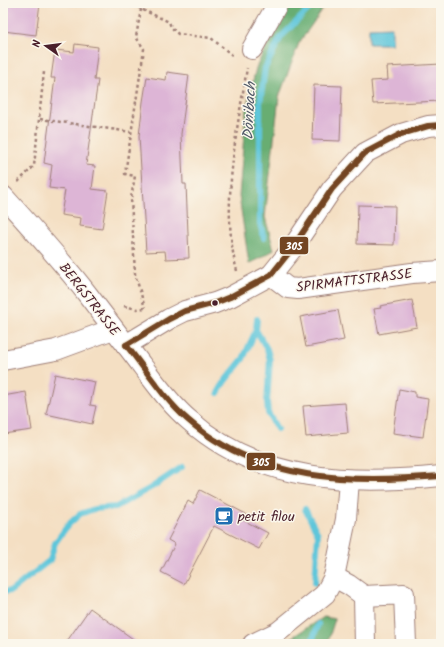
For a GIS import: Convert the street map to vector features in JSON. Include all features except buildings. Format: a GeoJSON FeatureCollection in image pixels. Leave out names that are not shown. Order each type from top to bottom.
{"type":"FeatureCollection","features":[{"type":"Feature","properties":{"kind":"street"},"geometry":{"type":"LineString","coordinates":[[252,48],[278,3]]}},
{"type":"Feature","properties":{"kind":"street"},"geometry":{"type":"LineString","coordinates":[[126,345],[169,318],[185,311],[215,303],[230,297],[271,275],[291,250],[332,189],[365,153],[401,134],[428,126],[441,125]]}},
{"type":"Feature","properties":{"kind":"street","name":"BERGSTRASSE"},"geometry":{"type":"LineString","coordinates":[[3,196],[87,294],[113,330],[180,411],[189,421],[223,444],[251,459],[288,471],[317,477],[349,480],[389,481],[441,476]]}},
{"type":"Feature","properties":{"kind":"street","name":"SPIRMATTSTRASSE"},"geometry":{"type":"LineString","coordinates":[[271,275],[288,288],[298,289],[412,273],[441,271]]}},
{"type":"Feature","properties":{"kind":"street"},"geometry":{"type":"LineString","coordinates":[[3,360],[56,350],[113,330]]}},
{"type":"Feature","properties":{"kind":"street"},"geometry":{"type":"LineString","coordinates":[[253,644],[278,632],[325,594],[334,577],[346,519],[349,480]]}},
{"type":"Feature","properties":{"kind":"street"},"geometry":{"type":"LineString","coordinates":[[334,577],[349,585],[364,596],[404,594],[406,644]]}},
{"type":"Feature","properties":{"kind":"street"},"geometry":{"type":"LineString","coordinates":[[364,596],[365,644]]}},
{"type":"Feature","properties":{"kind":"path"},"geometry":{"type":"LineString","coordinates":[[134,3],[141,9],[169,22],[178,34],[211,38],[233,56]]}},
{"type":"Feature","properties":{"kind":"path"},"geometry":{"type":"LineString","coordinates":[[141,9],[136,37],[144,49],[125,174],[135,176],[131,198],[135,274],[142,299]]}},
{"type":"Feature","properties":{"kind":"path"},"geometry":{"type":"LineString","coordinates":[[3,196],[34,166],[44,72]]}},
{"type":"Feature","properties":{"kind":"path"},"geometry":{"type":"LineString","coordinates":[[235,260],[230,214],[231,183],[244,90]]}},
{"type":"Feature","properties":{"kind":"path"},"geometry":{"type":"LineString","coordinates":[[40,119],[131,132]]}},
{"type":"Feature","properties":{"kind":"green space"},"geometry":{"type":"Polygon","coordinates":[[[292,3],[327,3],[299,43],[279,97],[265,217],[274,250],[249,264],[239,196],[246,110],[256,68],[274,29],[292,3]]]}},
{"type":"Feature","properties":{"kind":"green space"},"geometry":{"type":"Polygon","coordinates":[[[323,617],[335,619],[327,644],[282,644],[323,617]]]}},
{"type":"Feature","properties":{"kind":"water"},"geometry":{"type":"Polygon","coordinates":[[[392,27],[392,44],[369,44],[369,28],[392,27]]]}},
{"type":"Feature","properties":{"kind":"waterway","name":"Dönibach"},"geometry":{"type":"LineString","coordinates":[[264,238],[260,224],[260,103],[265,68],[281,37],[315,3]]}},
{"type":"Feature","properties":{"kind":"waterway","name":"Dönibach"},"geometry":{"type":"LineString","coordinates":[[257,319],[256,330],[267,349],[270,360],[267,402],[268,413],[277,429]]}},
{"type":"Feature","properties":{"kind":"waterway"},"geometry":{"type":"LineString","coordinates":[[218,393],[225,381],[243,359],[256,330]]}},
{"type":"Feature","properties":{"kind":"waterway"},"geometry":{"type":"LineString","coordinates":[[3,592],[11,591],[50,560],[55,543],[68,525],[80,514],[94,509],[116,507],[152,487],[182,467]]}},
{"type":"Feature","properties":{"kind":"waterway","name":"Dönibach"},"geometry":{"type":"LineString","coordinates":[[305,509],[318,534],[315,583]]}},
{"type":"Feature","properties":{"kind":"waterway","name":"Dönibach"},"geometry":{"type":"LineString","coordinates":[[311,644],[318,624]]}},
{"type":"Feature","properties":{"kind":"transit line","name":"305"},"geometry":{"type":"LineString","coordinates":[[126,345],[185,311],[215,303],[230,297],[271,275],[291,250],[332,189],[365,153],[401,134],[428,126],[441,125]]}},
{"type":"Feature","properties":{"kind":"transit line","name":"305"},"geometry":{"type":"LineString","coordinates":[[126,345],[163,394],[179,412],[216,441],[245,456],[276,467],[308,474],[340,478],[374,479],[441,476]]}},
{"type":"Feature","properties":{"kind":"place","name":"petit filou"},"geometry":{"type":"Point","coordinates":[224,516]}}]}
